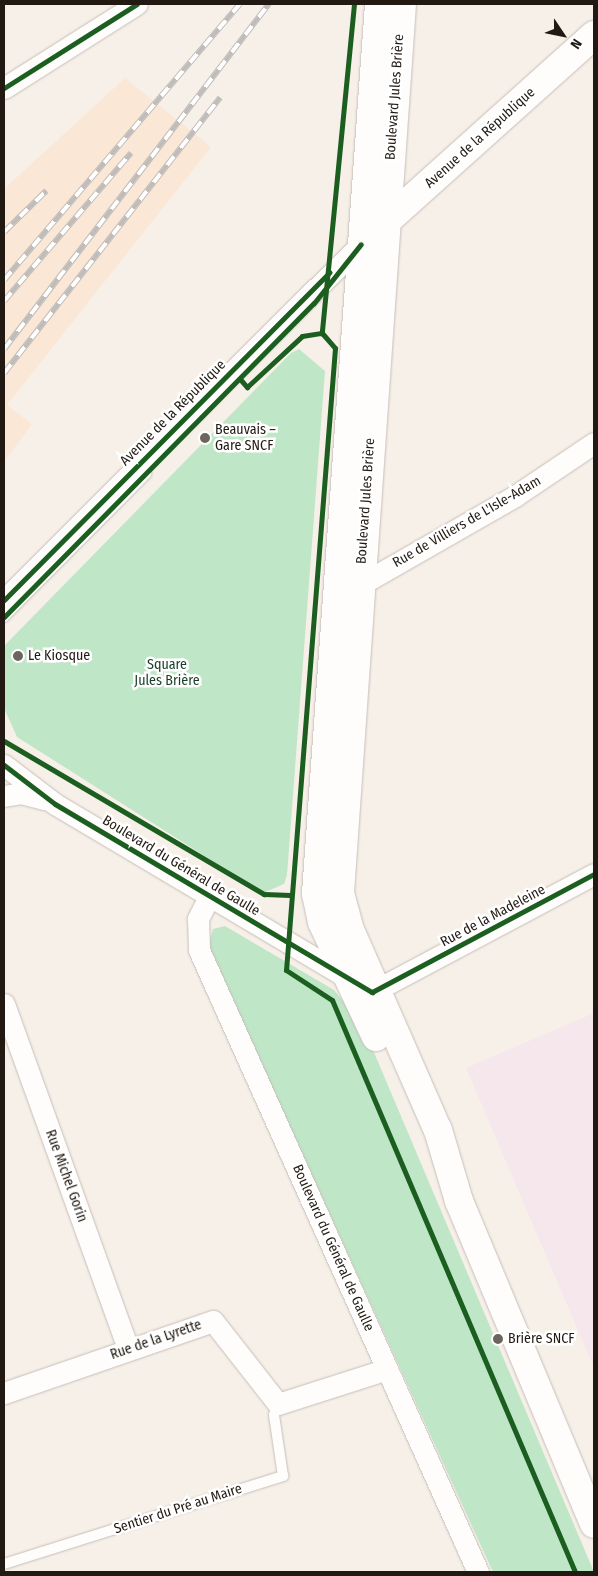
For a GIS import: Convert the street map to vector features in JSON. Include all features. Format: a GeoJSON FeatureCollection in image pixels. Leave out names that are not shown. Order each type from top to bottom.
{"type":"FeatureCollection","features":[{"type":"Feature","properties":{"kind":"main road","name":"Boulevard Jules Brière"},"geometry":{"type":"LineString","coordinates":[[350,981],[344,942],[339,868],[361,244],[378,4]]}},
{"type":"Feature","properties":{"kind":"main road","name":"Boulevard Jules Brière"},"geometry":{"type":"LineString","coordinates":[[348,591],[386,222],[402,4]]}},
{"type":"Feature","properties":{"kind":"main road","name":"Avenue de la République"},"geometry":{"type":"LineString","coordinates":[[361,244],[594,35]]}},
{"type":"Feature","properties":{"kind":"main road","name":"Boulevard Jules Brière"},"geometry":{"type":"LineString","coordinates":[[344,942],[376,992]]}},
{"type":"Feature","properties":{"kind":"main road"},"geometry":{"type":"LineString","coordinates":[[350,981],[421,1137],[459,1201],[594,1524]]}},
{"type":"Feature","properties":{"kind":"main road"},"geometry":{"type":"LineString","coordinates":[[376,992],[446,1150],[459,1201]]}},
{"type":"Feature","properties":{"kind":"street"},"geometry":{"type":"LineString","coordinates":[[4,88],[137,4]]}},
{"type":"Feature","properties":{"kind":"street","name":"Avenue de la République"},"geometry":{"type":"LineString","coordinates":[[4,600],[361,244]]}},
{"type":"Feature","properties":{"kind":"street","name":"Rue de Villiers de L'Isle-Adam"},"geometry":{"type":"LineString","coordinates":[[348,591],[515,496],[594,443]]}},
{"type":"Feature","properties":{"kind":"street","name":"Boulevard du Général de Gaulle"},"geometry":{"type":"LineString","coordinates":[[4,765],[55,804],[210,895],[350,981],[376,992]]}},
{"type":"Feature","properties":{"kind":"street"},"geometry":{"type":"LineString","coordinates":[[4,796],[21,793],[55,804]]}},
{"type":"Feature","properties":{"kind":"street","name":"Rue de la Madeleine"},"geometry":{"type":"LineString","coordinates":[[376,992],[594,874]]}},
{"type":"Feature","properties":{"kind":"street","name":"Boulevard du Général de Gaulle"},"geometry":{"type":"LineString","coordinates":[[210,895],[198,919],[200,950],[478,1572]]}},
{"type":"Feature","properties":{"kind":"street"},"geometry":{"type":"LineString","coordinates":[[287,942],[311,952],[344,942]]}},
{"type":"Feature","properties":{"kind":"street","name":"Rue Michel Gorin"},"geometry":{"type":"LineString","coordinates":[[4,1004],[128,1349]]}},
{"type":"Feature","properties":{"kind":"street","name":"Rue de la Lyrette"},"geometry":{"type":"LineString","coordinates":[[4,1393],[213,1321],[278,1404]]}},
{"type":"Feature","properties":{"kind":"street"},"geometry":{"type":"LineString","coordinates":[[278,1404],[387,1369]]}},
{"type":"Feature","properties":{"kind":"lane"},"geometry":{"type":"LineString","coordinates":[[4,617],[314,303],[361,244]]}},
{"type":"Feature","properties":{"kind":"lane","name":"Sentier du Pré au Maire"},"geometry":{"type":"LineString","coordinates":[[4,1564],[283,1476],[274,1415],[278,1404]]}},
{"type":"Feature","properties":{"kind":"shaded area"},"geometry":{"type":"Polygon","coordinates":[[[125,78],[211,147],[7,405],[32,424],[4,462],[4,189],[125,78]]]}},
{"type":"Feature","properties":{"kind":"shaded area"},"geometry":{"type":"Polygon","coordinates":[[[594,1013],[594,1368],[466,1068],[594,1013]]]}},
{"type":"Feature","properties":{"kind":"green space","name":"Square Jules Brière"},"geometry":{"type":"Polygon","coordinates":[[[299,349],[325,371],[287,875],[284,884],[263,893],[17,737],[4,708],[4,646],[291,353],[299,349]]]}},
{"type":"Feature","properties":{"kind":"green space"},"geometry":{"type":"Polygon","coordinates":[[[225,926],[334,990],[362,1024],[594,1572],[493,1572],[208,947],[213,929],[225,926]]]}},
{"type":"Feature","properties":{"kind":"railway"},"geometry":{"type":"LineString","coordinates":[[4,280],[240,4]]}},
{"type":"Feature","properties":{"kind":"railway"},"geometry":{"type":"LineString","coordinates":[[4,349],[269,4]]}},
{"type":"Feature","properties":{"kind":"railway"},"geometry":{"type":"LineString","coordinates":[[4,373],[220,98]]}},
{"type":"Feature","properties":{"kind":"railway"},"geometry":{"type":"LineString","coordinates":[[4,301],[131,153]]}},
{"type":"Feature","properties":{"kind":"railway"},"geometry":{"type":"LineString","coordinates":[[4,232],[46,191]]}},
{"type":"Feature","properties":{"kind":"cycle path"},"geometry":{"type":"LineString","coordinates":[[4,88],[137,4]]}},
{"type":"Feature","properties":{"kind":"cycle path"},"geometry":{"type":"LineString","coordinates":[[354,4],[322,333],[335,348],[286,970],[332,1000],[575,1572]]}},
{"type":"Feature","properties":{"kind":"cycle path"},"geometry":{"type":"LineString","coordinates":[[4,617],[314,303],[361,244]]}},
{"type":"Feature","properties":{"kind":"cycle path"},"geometry":{"type":"LineString","coordinates":[[4,600],[330,272]]}},
{"type":"Feature","properties":{"kind":"cycle path"},"geometry":{"type":"LineString","coordinates":[[240,379],[247,387],[302,336],[322,333]]}},
{"type":"Feature","properties":{"kind":"cycle path"},"geometry":{"type":"LineString","coordinates":[[4,741],[264,894],[290,895]]}},
{"type":"Feature","properties":{"kind":"cycle path"},"geometry":{"type":"LineString","coordinates":[[4,765],[55,804],[372,992],[594,874]]}},
{"type":"Feature","properties":{"kind":"place","name":"Beauvais – Gare SNCF"},"geometry":{"type":"Point","coordinates":[205,438]}},
{"type":"Feature","properties":{"kind":"place","name":"Le Kiosque"},"geometry":{"type":"Point","coordinates":[18,656]}},
{"type":"Feature","properties":{"kind":"place","name":"Brière SNCF"},"geometry":{"type":"Point","coordinates":[498,1339]}}]}
